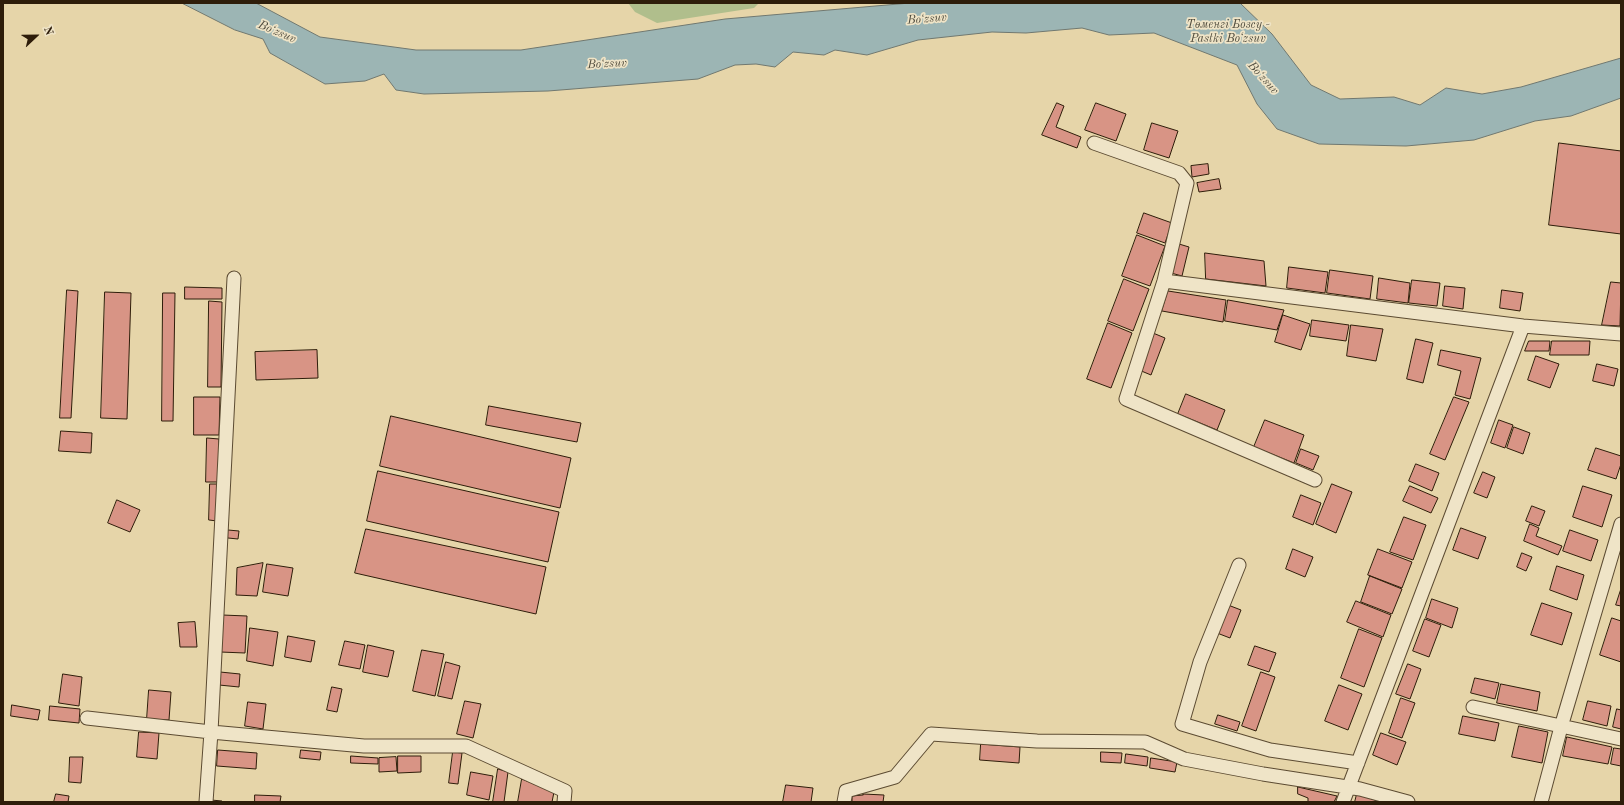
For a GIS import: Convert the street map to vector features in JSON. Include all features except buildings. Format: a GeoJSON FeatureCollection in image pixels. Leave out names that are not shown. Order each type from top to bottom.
{"type":"FeatureCollection","features":[{"type":"Feature","properties":{"kind":"street"},"geometry":{"type":"LineString","coordinates":[[1094,143],[1179,173],[1187,184],[1164,281],[1126,399],[1315,480]]}},
{"type":"Feature","properties":{"kind":"street"},"geometry":{"type":"LineString","coordinates":[[206,802],[211,732],[234,278]]}},
{"type":"Feature","properties":{"kind":"street"},"geometry":{"type":"LineString","coordinates":[[1164,281],[1523,326],[1621,334]]}},
{"type":"Feature","properties":{"kind":"street"},"geometry":{"type":"LineString","coordinates":[[1343,802],[1523,326]]}},
{"type":"Feature","properties":{"kind":"street"},"geometry":{"type":"LineString","coordinates":[[1541,802],[1561,727],[1621,524]]}},
{"type":"Feature","properties":{"kind":"street"},"geometry":{"type":"LineString","coordinates":[[1239,565],[1200,662],[1182,724],[1353,776],[1360,789],[1408,802]]}},
{"type":"Feature","properties":{"kind":"street"},"geometry":{"type":"LineString","coordinates":[[1473,707],[1621,740]]}},
{"type":"Feature","properties":{"kind":"street"},"geometry":{"type":"LineString","coordinates":[[87,718],[211,732],[364,746],[466,746],[565,791],[564,802]]}},
{"type":"Feature","properties":{"kind":"street"},"geometry":{"type":"LineString","coordinates":[[844,802],[846,791],[895,777],[931,734],[1037,741],[1145,742],[1184,759],[1353,776]]}},
{"type":"Feature","properties":{"kind":"green space"},"geometry":{"type":"Polygon","coordinates":[[[628,3],[759,3],[754,8],[657,23],[635,12],[628,3]]]}},
{"type":"Feature","properties":{"kind":"water","name":"Төменгі Бозсу - Pastki Boʻzsuv"},"geometry":{"type":"Polygon","coordinates":[[[182,3],[256,3],[320,37],[416,50],[521,50],[725,19],[910,3],[1240,3],[1272,34],[1311,85],[1340,99],[1394,97],[1420,105],[1446,88],[1482,94],[1521,87],[1621,58],[1621,98],[1571,116],[1535,121],[1474,140],[1406,146],[1319,144],[1277,129],[1257,104],[1237,65],[1154,33],[1109,35],[1082,28],[1026,33],[992,32],[918,40],[867,55],[835,50],[824,55],[793,52],[775,67],[756,64],[735,65],[698,79],[548,91],[424,94],[396,90],[384,74],[365,81],[325,84],[270,53],[263,39],[235,30],[182,3]]]}},
{"type":"Feature","properties":{"kind":"water label","name":"Boʻzsuv"},"geometry":{"type":"Point","coordinates":[927,19]}},
{"type":"Feature","properties":{"kind":"water label","name":"Boʻzsuv"},"geometry":{"type":"Point","coordinates":[277,32]}},
{"type":"Feature","properties":{"kind":"water label","name":"Boʻzsuv"},"geometry":{"type":"Point","coordinates":[607,64]}},
{"type":"Feature","properties":{"kind":"water label","name":"Boʻzsuv"},"geometry":{"type":"Point","coordinates":[1263,78]}}]}
